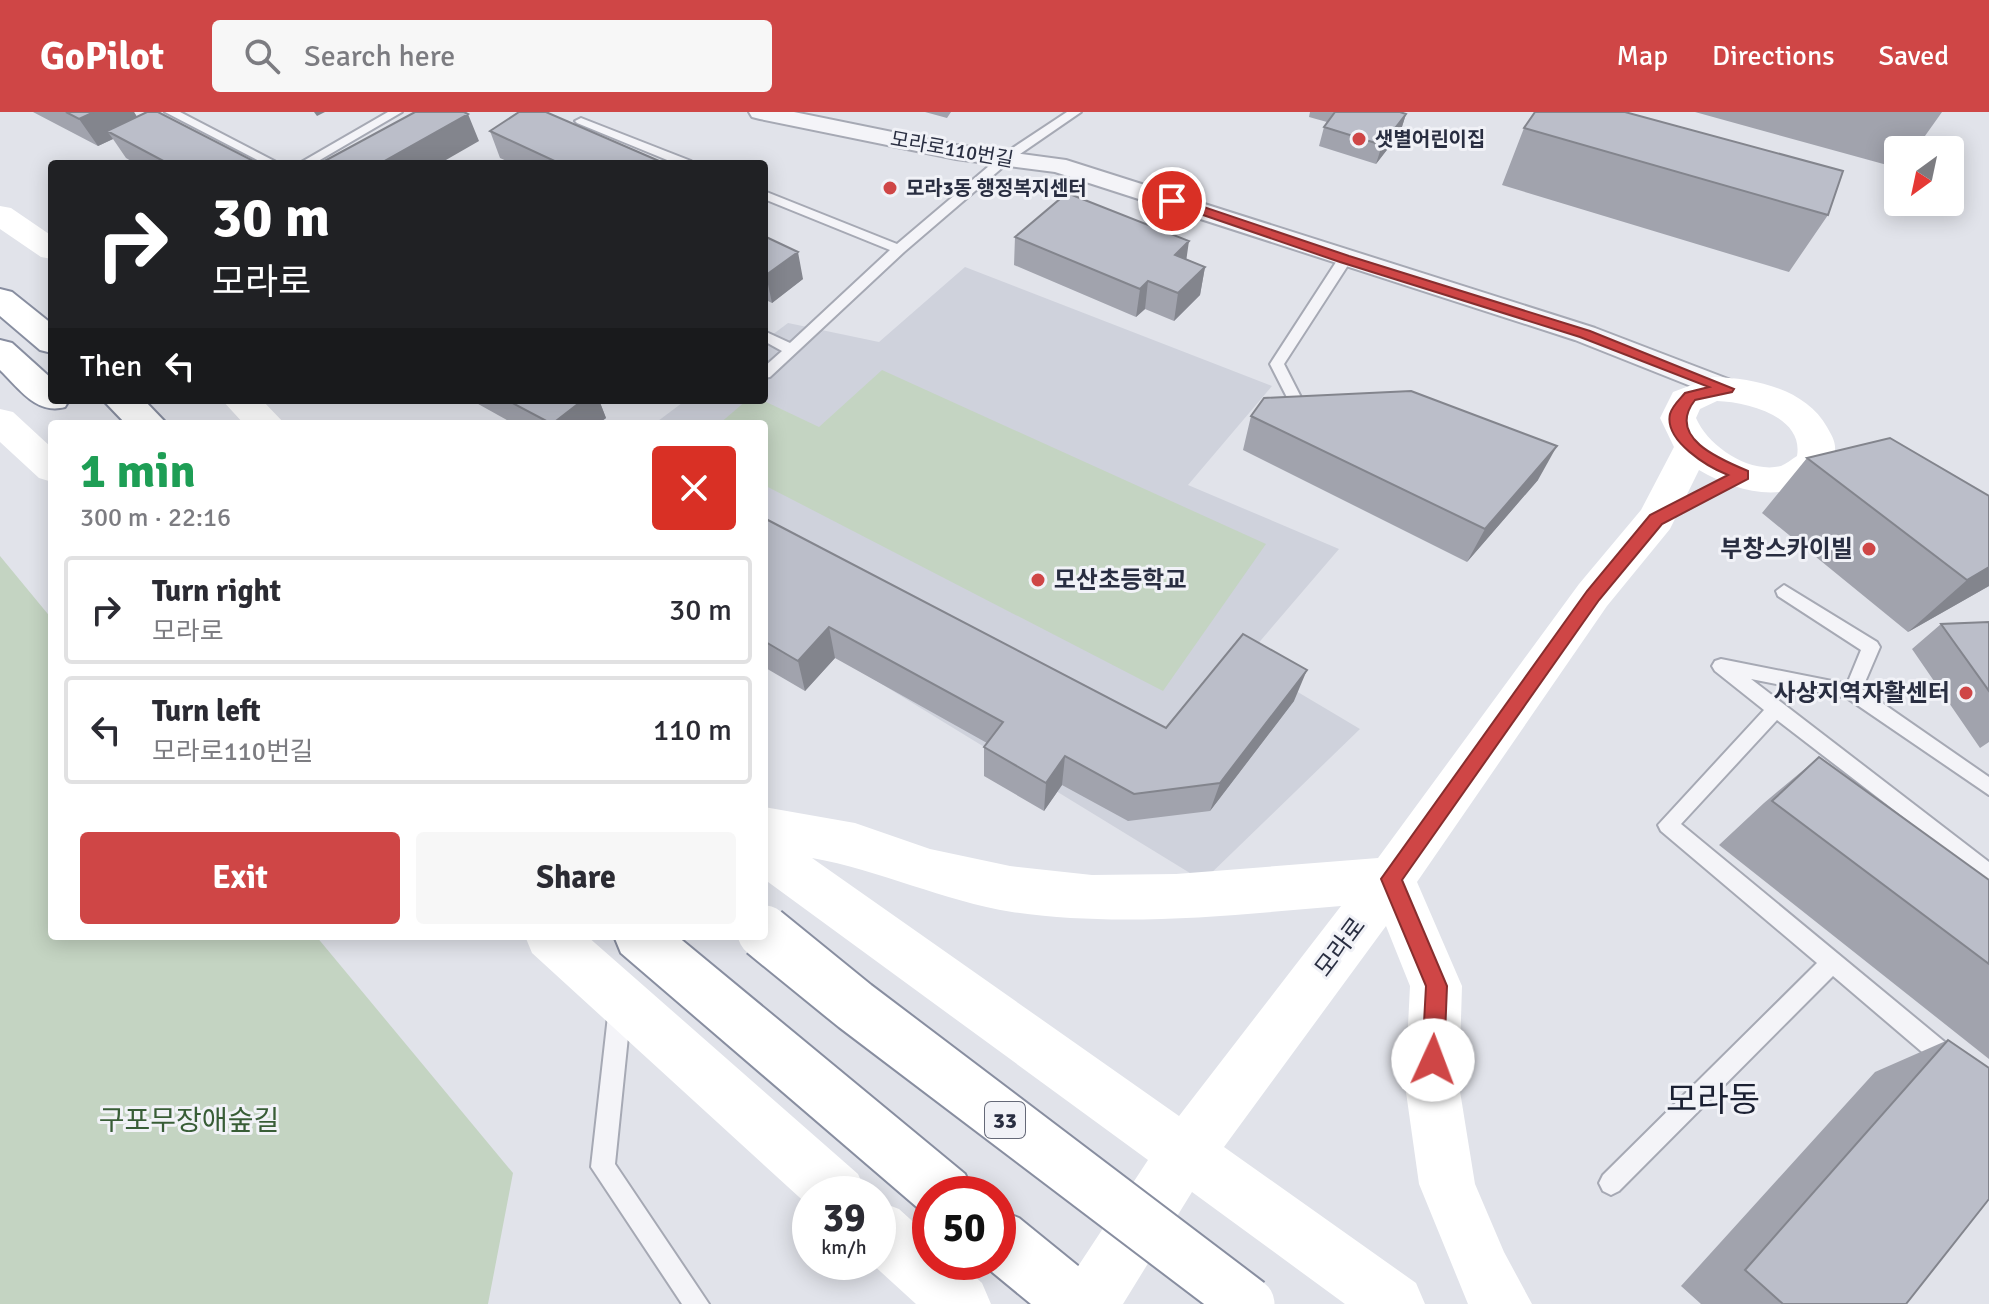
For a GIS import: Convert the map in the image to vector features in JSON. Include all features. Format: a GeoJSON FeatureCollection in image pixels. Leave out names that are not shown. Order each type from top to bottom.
{"type":"FeatureCollection","features":[{"type":"Feature","properties":{"kind":"main road"},"geometry":{"type":"LineString","coordinates":[[0,215],[48,247]]}},
{"type":"Feature","properties":{"kind":"main road"},"geometry":{"type":"LineString","coordinates":[[0,299],[48,339]]}},
{"type":"Feature","properties":{"kind":"main road"},"geometry":{"type":"LineString","coordinates":[[0,351],[48,396]]}},
{"type":"Feature","properties":{"kind":"main road","name":"모라로110번길"},"geometry":{"type":"LineString","coordinates":[[1683,402],[1701,392],[1726,389],[1754,394],[1780,404],[1809,429],[1837,466],[1789,477],[1742,475],[1714,464],[1692,447]]}},
{"type":"Feature","properties":{"kind":"main road"},"geometry":{"type":"LineString","coordinates":[[1683,402],[1678,423],[1692,447]]}},
{"type":"Feature","properties":{"kind":"main road"},"geometry":{"type":"LineString","coordinates":[[56,404],[74,420]]}},
{"type":"Feature","properties":{"kind":"main road"},"geometry":{"type":"LineString","coordinates":[[126,404],[144,420]]}},
{"type":"Feature","properties":{"kind":"main road"},"geometry":{"type":"LineString","coordinates":[[244,404],[262,420]]}},
{"type":"Feature","properties":{"kind":"main road"},"geometry":{"type":"LineString","coordinates":[[0,421],[48,465]]}},
{"type":"Feature","properties":{"kind":"main road","name":"모라로"},"geometry":{"type":"LineString","coordinates":[[1088,1304],[1185,1153],[1391,879],[1593,595],[1656,519],[1692,447]]}},
{"type":"Feature","properties":{"kind":"main road","name":"모라로"},"geometry":{"type":"LineString","coordinates":[[1656,519],[1742,475]]}},
{"type":"Feature","properties":{"kind":"main road"},"geometry":{"type":"LineString","coordinates":[[768,829],[855,844],[930,871],[1010,889],[1092,898],[1176,897],[1391,879],[1436,986],[1432,1085],[1447,1184],[1483,1273],[1502,1304]]}},
{"type":"Feature","properties":{"kind":"main road"},"geometry":{"type":"LineString","coordinates":[[768,854],[1395,1304]]}},
{"type":"Feature","properties":{"kind":"main road","name":"33"},"geometry":{"type":"LineString","coordinates":[[768,935],[855,1006],[1248,1304]]}},
{"type":"Feature","properties":{"kind":"main road"},"geometry":{"type":"LineString","coordinates":[[554,940],[818,1176]]}},
{"type":"Feature","properties":{"kind":"main road"},"geometry":{"type":"LineString","coordinates":[[644,940],[924,1176]]}},
{"type":"Feature","properties":{"kind":"main road"},"geometry":{"type":"LineString","coordinates":[[896,1246],[961,1304]]}},
{"type":"Feature","properties":{"kind":"main road"},"geometry":{"type":"LineString","coordinates":[[1016,1254],[1078,1304]]}},
{"type":"Feature","properties":{"kind":"street","name":"모라로110번길"},"geometry":{"type":"LineString","coordinates":[[760,112],[956,152],[1058,165],[1645,355],[1726,389]]}},
{"type":"Feature","properties":{"kind":"street"},"geometry":{"type":"LineString","coordinates":[[1645,355],[1683,402]]}},
{"type":"Feature","properties":{"kind":"lane"},"geometry":{"type":"LineString","coordinates":[[171,112],[266,160]]}},
{"type":"Feature","properties":{"kind":"lane"},"geometry":{"type":"LineString","coordinates":[[311,160],[396,112]]}},
{"type":"Feature","properties":{"kind":"lane"},"geometry":{"type":"LineString","coordinates":[[768,371],[899,249],[1006,158],[1075,112]]}},
{"type":"Feature","properties":{"kind":"lane"},"geometry":{"type":"LineString","coordinates":[[581,121],[677,160]]}},
{"type":"Feature","properties":{"kind":"lane"},"geometry":{"type":"LineString","coordinates":[[768,197],[899,249]]}},
{"type":"Feature","properties":{"kind":"lane"},"geometry":{"type":"LineString","coordinates":[[1302,413],[1277,364],[1345,259]]}},
{"type":"Feature","properties":{"kind":"lane"},"geometry":{"type":"LineString","coordinates":[[768,337],[791,350]]}},
{"type":"Feature","properties":{"kind":"lane"},"geometry":{"type":"LineString","coordinates":[[1784,591],[1871,647],[1852,692]]}},
{"type":"Feature","properties":{"kind":"lane"},"geometry":{"type":"LineString","coordinates":[[1989,787],[1852,692],[1721,666],[1989,874]]}},
{"type":"Feature","properties":{"kind":"lane"},"geometry":{"type":"LineString","coordinates":[[1776,709],[1668,825],[1965,1073]]}},
{"type":"Feature","properties":{"kind":"lane"},"geometry":{"type":"LineString","coordinates":[[1611,1183],[1832,962]]}},
{"type":"Feature","properties":{"kind":"lane"},"geometry":{"type":"LineString","coordinates":[[621,1000],[603,1167],[697,1304]]}},
{"type":"Feature","properties":{"kind":"shaded area","name":"모산초등학교"},"geometry":{"type":"Polygon","coordinates":[[[965,267],[1272,386],[1188,485],[1339,549],[1244,660],[1360,729],[1203,881],[768,614],[768,420],[659,420],[681,404],[768,404],[768,338],[788,323],[879,342],[965,267]]]}},
{"type":"Feature","properties":{"kind":"green space"},"geometry":{"type":"Polygon","coordinates":[[[882,370],[1266,544],[1163,691],[768,487],[768,420],[724,420],[742,404],[768,403],[819,427],[882,370]]]}},
{"type":"Feature","properties":{"kind":"green space","name":"구포무장애숲길"},"geometry":{"type":"Polygon","coordinates":[[[0,556],[48,614],[48,940],[319,940],[513,1173],[488,1304],[0,1304],[0,556]]]}},
{"type":"Feature","properties":{"kind":"building"},"geometry":{"type":"Polygon","coordinates":[[[66,112],[94,112],[79,119],[66,112]]]}},
{"type":"Feature","properties":{"kind":"building"},"geometry":{"type":"Polygon","coordinates":[[[147,112],[158,112],[251,160],[161,160],[107,131],[147,112]]]}},
{"type":"Feature","properties":{"kind":"building"},"geometry":{"type":"Polygon","coordinates":[[[415,112],[468,114],[386,160],[326,160],[415,112]]]}},
{"type":"Feature","properties":{"kind":"building"},"geometry":{"type":"Polygon","coordinates":[[[519,112],[546,112],[657,160],[552,160],[490,131],[519,112]]]}},
{"type":"Feature","properties":{"kind":"building"},"geometry":{"type":"Polygon","coordinates":[[[1335,112],[1406,114],[1382,145],[1324,127],[1335,112]]]}},
{"type":"Feature","properties":{"kind":"building"},"geometry":{"type":"Polygon","coordinates":[[[1535,112],[1625,112],[1843,171],[1828,215],[1524,128],[1535,112]]]}},
{"type":"Feature","properties":{"kind":"building"},"geometry":{"type":"Polygon","coordinates":[[[1067,193],[1189,241],[1175,255],[1205,267],[1178,293],[1148,281],[1140,289],[1015,237],[1067,193]]]}},
{"type":"Feature","properties":{"kind":"building"},"geometry":{"type":"Polygon","coordinates":[[[768,238],[798,252],[768,274],[768,238]]]}},
{"type":"Feature","properties":{"kind":"building"},"geometry":{"type":"Polygon","coordinates":[[[1411,391],[1557,446],[1485,529],[1251,416],[1264,398],[1411,391]]]}},
{"type":"Feature","properties":{"kind":"building"},"geometry":{"type":"Polygon","coordinates":[[[514,404],[578,404],[557,420],[544,420],[514,404]]]}},
{"type":"Feature","properties":{"kind":"building"},"geometry":{"type":"Polygon","coordinates":[[[1890,438],[1989,496],[1989,567],[1967,580],[1807,458],[1890,438]]]}},
{"type":"Feature","properties":{"kind":"building"},"geometry":{"type":"Polygon","coordinates":[[[768,520],[1166,728],[1243,634],[1307,670],[1220,783],[1134,794],[1065,756],[1046,783],[984,747],[1003,722],[829,627],[798,661],[768,643],[768,520]]]}},
{"type":"Feature","properties":{"kind":"building"},"geometry":{"type":"Polygon","coordinates":[[[1989,622],[1989,691],[1941,624],[1989,622]]]}},
{"type":"Feature","properties":{"kind":"building"},"geometry":{"type":"Polygon","coordinates":[[[1819,757],[1989,880],[1989,964],[1772,801],[1819,757]]]}},
{"type":"Feature","properties":{"kind":"building"},"geometry":{"type":"Polygon","coordinates":[[[1948,1040],[1989,1068],[1989,1199],[1906,1304],[1783,1304],[1745,1270],[1948,1040]]]}},
{"type":"Feature","properties":{"kind":"place","name":"샛별어린이집"},"geometry":{"type":"Point","coordinates":[1359,139]}},
{"type":"Feature","properties":{"kind":"place","name":"모라3동 행정복지센터"},"geometry":{"type":"Point","coordinates":[890,188]}},
{"type":"Feature","properties":{"kind":"place","name":"부창스카이빌"},"geometry":{"type":"Point","coordinates":[1869,549]}},
{"type":"Feature","properties":{"kind":"place","name":"모산초등학교"},"geometry":{"type":"Point","coordinates":[1038,580]}},
{"type":"Feature","properties":{"kind":"place","name":"사상지역자활센터"},"geometry":{"type":"Point","coordinates":[1966,693]}},
{"type":"Feature","properties":{"kind":"district","name":"모라동"},"geometry":{"type":"Point","coordinates":[1713,1099]}},
{"type":"Feature","properties":{"kind":"route"},"geometry":{"type":"LineString","coordinates":[[1172,201],[1585,334],[1726,389],[1713,389],[1690,396],[1678,412],[1678,423],[1682,435],[1692,447],[1714,464],[1742,475],[1656,519],[1593,595],[1391,879],[1436,986],[1433,1060]]}}]}
